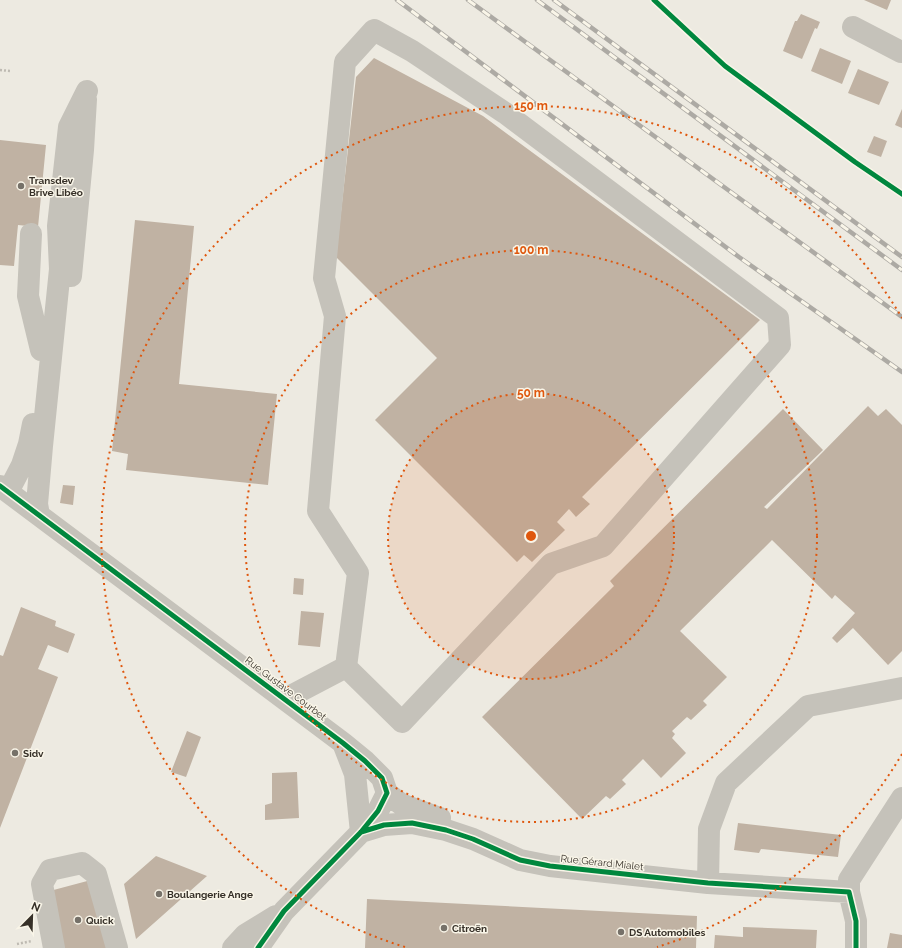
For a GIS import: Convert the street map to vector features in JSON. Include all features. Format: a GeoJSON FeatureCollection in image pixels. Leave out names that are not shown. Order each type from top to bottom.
{"type":"FeatureCollection","features":[{"type":"Feature","properties":{"kind":"street"},"geometry":{"type":"LineString","coordinates":[[853,27],[902,51]]}},
{"type":"Feature","properties":{"kind":"street"},"geometry":{"type":"LineString","coordinates":[[374,30],[412,51],[505,113],[778,318],[780,345],[602,546],[551,564],[402,722],[346,667],[358,573],[318,512],[335,316],[324,278],[345,62],[374,30]]}},
{"type":"Feature","properties":{"kind":"street"},"geometry":{"type":"LineString","coordinates":[[39,515],[37,504],[60,269],[58,226],[69,149],[58,126]]}},
{"type":"Feature","properties":{"kind":"street"},"geometry":{"type":"LineString","coordinates":[[4,489],[22,465],[29,444],[34,420],[48,275],[48,227],[69,149]]}},
{"type":"Feature","properties":{"kind":"street"},"geometry":{"type":"LineString","coordinates":[[31,234],[28,296],[41,350]]}},
{"type":"Feature","properties":{"kind":"street","name":"Rue Gustave Courbet"},"geometry":{"type":"LineString","coordinates":[[4,489],[343,743],[363,771],[382,778],[394,799]]}},
{"type":"Feature","properties":{"kind":"street"},"geometry":{"type":"LineString","coordinates":[[285,699],[346,667]]}},
{"type":"Feature","properties":{"kind":"street"},"geometry":{"type":"LineString","coordinates":[[708,883],[709,829],[726,783],[808,706],[902,688]]}},
{"type":"Feature","properties":{"kind":"street"},"geometry":{"type":"LineString","coordinates":[[360,832],[363,771]]}},
{"type":"Feature","properties":{"kind":"street"},"geometry":{"type":"LineString","coordinates":[[856,948],[856,921],[848,892],[849,880],[902,798]]}},
{"type":"Feature","properties":{"kind":"street"},"geometry":{"type":"LineString","coordinates":[[258,948],[284,911],[360,832],[378,811],[394,799]]}},
{"type":"Feature","properties":{"kind":"street","name":"Rue Gérard Mialet"},"geometry":{"type":"LineString","coordinates":[[394,799],[442,819],[473,839]]}},
{"type":"Feature","properties":{"kind":"street","name":"Rue Gérard Mialet"},"geometry":{"type":"LineString","coordinates":[[360,832],[384,825],[412,823],[446,830],[473,839],[520,860],[550,866],[708,883],[848,892]]}},
{"type":"Feature","properties":{"kind":"street"},"geometry":{"type":"LineString","coordinates":[[54,948],[42,884],[50,870],[82,863],[96,874],[117,948]]}},
{"type":"Feature","properties":{"kind":"street"},"geometry":{"type":"LineString","coordinates":[[233,948],[245,935],[284,911]]}},
{"type":"Feature","properties":{"kind":"path"},"geometry":{"type":"LineString","coordinates":[[0,70],[10,71]]}},
{"type":"Feature","properties":{"kind":"building"},"geometry":{"type":"Polygon","coordinates":[[[864,0],[891,0],[887,10],[864,0]]]}},
{"type":"Feature","properties":{"kind":"building"},"geometry":{"type":"Polygon","coordinates":[[[801,14],[820,22],[817,29],[815,28],[802,59],[783,51],[795,21],[797,21],[801,14]]]}},
{"type":"Feature","properties":{"kind":"building"},"geometry":{"type":"Polygon","coordinates":[[[820,48],[851,61],[842,84],[811,71],[820,48]]]}},
{"type":"Feature","properties":{"kind":"building"},"geometry":{"type":"Polygon","coordinates":[[[374,58],[483,116],[760,320],[582,497],[590,504],[576,517],[569,509],[557,522],[565,530],[532,562],[524,555],[517,562],[375,420],[437,358],[336,257],[356,77],[374,58]]]}},
{"type":"Feature","properties":{"kind":"building"},"geometry":{"type":"Polygon","coordinates":[[[858,69],[889,82],[879,105],[848,93],[858,69]]]}},
{"type":"Feature","properties":{"kind":"building"},"geometry":{"type":"Polygon","coordinates":[[[902,109],[902,128],[895,125],[902,109]]]}},
{"type":"Feature","properties":{"kind":"building"},"geometry":{"type":"Polygon","coordinates":[[[874,136],[887,141],[881,157],[867,152],[874,136]]]}},
{"type":"Feature","properties":{"kind":"building","name":"Transdev Brive Libéo"},"geometry":{"type":"Polygon","coordinates":[[[0,140],[46,145],[38,227],[18,225],[14,266],[0,265],[0,140]]]}},
{"type":"Feature","properties":{"kind":"building"},"geometry":{"type":"Polygon","coordinates":[[[135,220],[194,226],[179,384],[277,394],[268,485],[126,470],[128,454],[112,451],[135,220]]]}},
{"type":"Feature","properties":{"kind":"building"},"geometry":{"type":"Polygon","coordinates":[[[868,406],[878,416],[886,409],[902,425],[902,651],[888,665],[853,628],[837,643],[832,638],[855,613],[835,595],[832,599],[772,540],[680,631],[727,677],[703,701],[707,705],[691,720],[687,717],[672,731],[675,734],[672,738],[686,753],[661,778],[643,759],[622,780],[626,784],[610,799],[606,796],[582,819],[482,717],[614,586],[610,581],[783,409],[823,450],[764,507],[767,509],[868,406]]]}},
{"type":"Feature","properties":{"kind":"building"},"geometry":{"type":"Polygon","coordinates":[[[63,485],[75,486],[73,505],[60,503],[63,485]]]}},
{"type":"Feature","properties":{"kind":"building"},"geometry":{"type":"Polygon","coordinates":[[[294,578],[304,579],[303,595],[293,594],[294,578]]]}},
{"type":"Feature","properties":{"kind":"building","name":"Sidv"},"geometry":{"type":"Polygon","coordinates":[[[21,607],[56,621],[55,626],[75,634],[68,653],[48,645],[38,669],[58,677],[0,828],[0,655],[3,656],[21,607]]]}},
{"type":"Feature","properties":{"kind":"building"},"geometry":{"type":"Polygon","coordinates":[[[301,611],[324,613],[320,647],[298,645],[301,611]]]}},
{"type":"Feature","properties":{"kind":"building"},"geometry":{"type":"Polygon","coordinates":[[[187,731],[201,737],[186,777],[171,772],[187,731]]]}},
{"type":"Feature","properties":{"kind":"building"},"geometry":{"type":"Polygon","coordinates":[[[297,772],[299,818],[265,820],[265,805],[272,803],[272,773],[297,772]]]}},
{"type":"Feature","properties":{"kind":"building"},"geometry":{"type":"Polygon","coordinates":[[[738,823],[841,835],[838,857],[761,849],[759,853],[734,850],[738,823]]]}},
{"type":"Feature","properties":{"kind":"building"},"geometry":{"type":"Polygon","coordinates":[[[156,856],[207,876],[136,939],[124,884],[156,856]]]}},
{"type":"Feature","properties":{"kind":"building","name":"Quick"},"geometry":{"type":"Polygon","coordinates":[[[91,880],[110,948],[62,948],[46,892],[91,880]]]}},
{"type":"Feature","properties":{"kind":"building"},"geometry":{"type":"Polygon","coordinates":[[[367,899],[697,916],[696,948],[365,948],[367,899]]]}},
{"type":"Feature","properties":{"kind":"building"},"geometry":{"type":"Polygon","coordinates":[[[743,927],[817,930],[816,948],[714,948],[715,935],[743,937],[743,927]]]}},
{"type":"Feature","properties":{"kind":"building"},"geometry":{"type":"Polygon","coordinates":[[[890,933],[902,935],[902,948],[887,948],[890,933]]]}},
{"type":"Feature","properties":{"kind":"railway"},"geometry":{"type":"LineString","coordinates":[[397,0],[739,257],[902,372]]}},
{"type":"Feature","properties":{"kind":"railway"},"geometry":{"type":"LineString","coordinates":[[468,0],[902,317]]}},
{"type":"Feature","properties":{"kind":"railway"},"geometry":{"type":"LineString","coordinates":[[537,0],[902,270]]}},
{"type":"Feature","properties":{"kind":"railway"},"geometry":{"type":"LineString","coordinates":[[554,0],[902,257]]}},
{"type":"Feature","properties":{"kind":"cycle path"},"geometry":{"type":"LineString","coordinates":[[654,0],[725,66],[855,162],[902,194]]}},
{"type":"Feature","properties":{"kind":"cycle path"},"geometry":{"type":"LineString","coordinates":[[0,486],[343,743],[365,761],[382,778],[387,793],[378,811],[361,832],[284,911],[258,948]]}},
{"type":"Feature","properties":{"kind":"cycle path"},"geometry":{"type":"LineString","coordinates":[[361,832],[384,825],[412,823],[446,830],[473,839],[520,860],[550,866],[708,883],[849,892],[856,921],[856,948]]}},
{"type":"Feature","properties":{"kind":"place","name":"Transdev Brive Libéo"},"geometry":{"type":"Point","coordinates":[21,186]}},
{"type":"Feature","properties":{"kind":"place","name":"Sidv"},"geometry":{"type":"Point","coordinates":[15,753]}},
{"type":"Feature","properties":{"kind":"place","name":"Boulangerie Ange"},"geometry":{"type":"Point","coordinates":[159,894]}},
{"type":"Feature","properties":{"kind":"place","name":"Quick"},"geometry":{"type":"Point","coordinates":[78,920]}},
{"type":"Feature","properties":{"kind":"place","name":"Citroën"},"geometry":{"type":"Point","coordinates":[444,928]}},
{"type":"Feature","properties":{"kind":"place","name":"DS Automobiles"},"geometry":{"type":"Point","coordinates":[621,932]}}]}
